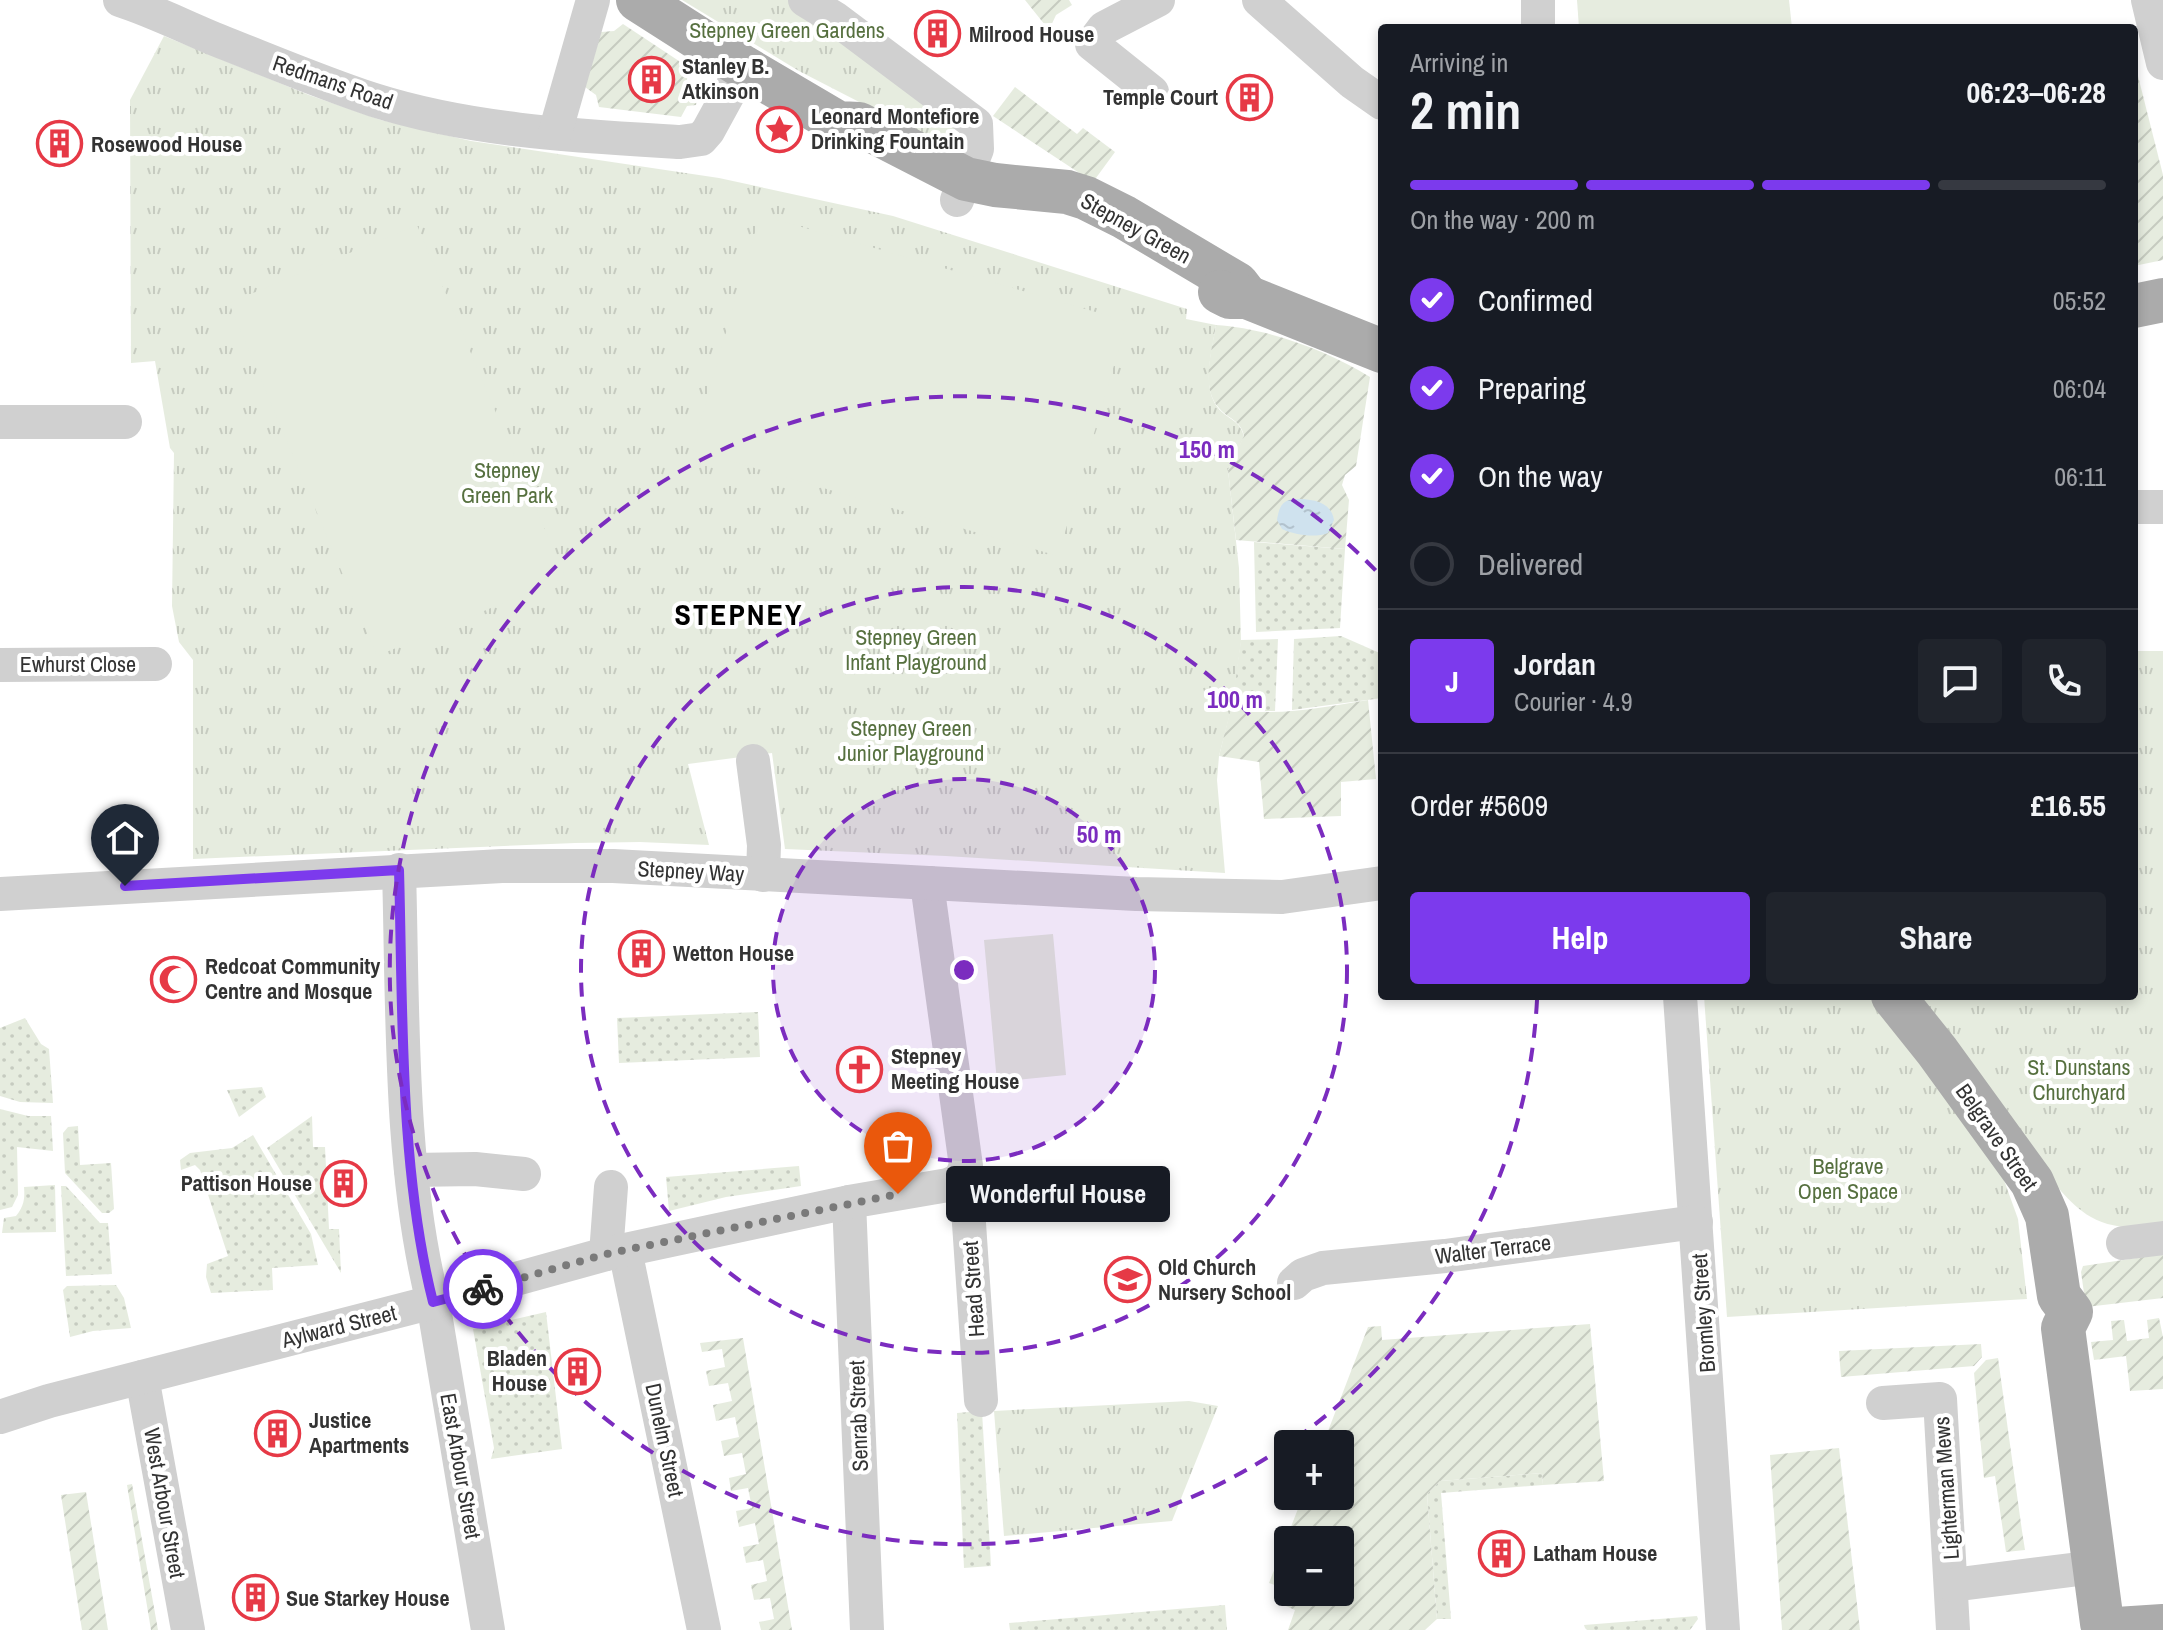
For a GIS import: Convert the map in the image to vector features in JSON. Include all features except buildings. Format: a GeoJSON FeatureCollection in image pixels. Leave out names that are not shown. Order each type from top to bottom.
{"type":"FeatureCollection","features":[{"type":"Feature","properties":{"kind":"main road","name":"Stepney Green"},"geometry":{"type":"LineString","coordinates":[[638,0],[838,123],[859,124],[962,190],[995,185],[1067,192],[1086,198],[1237,284],[1247,297],[1378,349]]}},
{"type":"Feature","properties":{"kind":"main road"},"geometry":{"type":"LineString","coordinates":[[2138,305],[2163,300]]}},
{"type":"Feature","properties":{"kind":"main road","name":"Belgrave Street"},"geometry":{"type":"LineString","coordinates":[[1896,1000],[2032,1182],[2047,1216],[2102,1626]]}},
{"type":"Feature","properties":{"kind":"main road"},"geometry":{"type":"LineString","coordinates":[[2102,1626],[2117,1629],[2163,1626]]}},
{"type":"Feature","properties":{"kind":"street","name":"Redmans Road"},"geometry":{"type":"LineString","coordinates":[[120,0],[376,100],[468,122],[555,133],[680,142],[701,139],[743,67]]}},
{"type":"Feature","properties":{"kind":"street"},"geometry":{"type":"LineString","coordinates":[[555,133],[593,0]]}},
{"type":"Feature","properties":{"kind":"street"},"geometry":{"type":"LineString","coordinates":[[805,0],[836,19],[973,122],[977,127],[977,149],[962,190]]}},
{"type":"Feature","properties":{"kind":"street"},"geometry":{"type":"LineString","coordinates":[[1259,0],[1352,82],[1378,100]]}},
{"type":"Feature","properties":{"kind":"street"},"geometry":{"type":"LineString","coordinates":[[1538,0],[1538,24]]}},
{"type":"Feature","properties":{"kind":"street"},"geometry":{"type":"LineString","coordinates":[[2148,0],[2163,63]]}},
{"type":"Feature","properties":{"kind":"street"},"geometry":{"type":"LineString","coordinates":[[1148,2],[1104,28],[1092,44],[1152,92]]}},
{"type":"Feature","properties":{"kind":"street"},"geometry":{"type":"LineString","coordinates":[[0,422],[125,422]]}},
{"type":"Feature","properties":{"kind":"street"},"geometry":{"type":"LineString","coordinates":[[2138,507],[2163,507]]}},
{"type":"Feature","properties":{"kind":"street","name":"Ewhurst Close"},"geometry":{"type":"LineString","coordinates":[[0,665],[155,664]]}},
{"type":"Feature","properties":{"kind":"street"},"geometry":{"type":"LineString","coordinates":[[753,761],[764,845],[763,875]]}},
{"type":"Feature","properties":{"kind":"street","name":"Stepney Way"},"geometry":{"type":"LineString","coordinates":[[0,894],[502,866],[597,866],[1136,894],[1282,897],[1309,896],[1378,884]]}},
{"type":"Feature","properties":{"kind":"street","name":"East Arbour Street"},"geometry":{"type":"LineString","coordinates":[[399,870],[411,1170],[488,1630]]}},
{"type":"Feature","properties":{"kind":"street","name":"Head Street"},"geometry":{"type":"LineString","coordinates":[[930,883],[929,898],[966,1166],[960,1180],[967,1194],[981,1400]]}},
{"type":"Feature","properties":{"kind":"street","name":"Bromley Street"},"geometry":{"type":"LineString","coordinates":[[1680,1000],[1723,1630]]}},
{"type":"Feature","properties":{"kind":"street"},"geometry":{"type":"LineString","coordinates":[[411,1170],[475,1169],[524,1174]]}},
{"type":"Feature","properties":{"kind":"street","name":"Aylward Street"},"geometry":{"type":"LineString","coordinates":[[0,1417],[49,1401],[616,1252],[849,1202],[948,1185],[960,1180]]}},
{"type":"Feature","properties":{"kind":"street","name":"Dunelm Street"},"geometry":{"type":"LineString","coordinates":[[611,1187],[616,1252],[704,1630]]}},
{"type":"Feature","properties":{"kind":"street","name":"Senrab Street"},"geometry":{"type":"LineString","coordinates":[[849,1202],[867,1630]]}},
{"type":"Feature","properties":{"kind":"street","name":"Walter Terrace"},"geometry":{"type":"LineString","coordinates":[[1294,1283],[1303,1275],[1323,1268],[1445,1256],[1696,1222]]}},
{"type":"Feature","properties":{"kind":"street"},"geometry":{"type":"LineString","coordinates":[[2123,1243],[2163,1238]]}},
{"type":"Feature","properties":{"kind":"street","name":"West Arbour Street"},"geometry":{"type":"LineString","coordinates":[[142,1377],[188,1630]]}},
{"type":"Feature","properties":{"kind":"street","name":"Lighterman Mews"},"geometry":{"type":"LineString","coordinates":[[1883,1403],[1940,1399],[1953,1630]]}},
{"type":"Feature","properties":{"kind":"street","name":"Lighterman Mews"},"geometry":{"type":"LineString","coordinates":[[1952,1585],[2095,1567]]}},
{"type":"Feature","properties":{"kind":"green space","name":"Stepney Green Gardens"},"geometry":{"type":"Polygon","coordinates":[[[682,0],[794,0],[956,127],[946,141],[931,139],[799,71],[682,0]]]}},
{"type":"Feature","properties":{"kind":"green space"},"geometry":{"type":"Polygon","coordinates":[[[1025,0],[1069,0],[1072,5],[1056,15],[1049,30],[1025,0]]]}},
{"type":"Feature","properties":{"kind":"green space"},"geometry":{"type":"Polygon","coordinates":[[[1577,0],[1789,0],[1792,24],[1579,24],[1577,0]]]}},
{"type":"Feature","properties":{"kind":"green space"},"geometry":{"type":"Polygon","coordinates":[[[623,24],[688,67],[687,80],[699,88],[696,105],[687,106],[681,117],[599,107],[596,95],[585,87],[601,32],[614,31],[623,24]]]}},
{"type":"Feature","properties":{"kind":"green space","name":"Stepney Green Park"},"geometry":{"type":"Polygon","coordinates":[[[164,36],[309,95],[381,120],[471,141],[719,178],[893,216],[1187,309],[1186,319],[1216,325],[1209,372],[1211,395],[1223,413],[1239,425],[1244,437],[1228,470],[1239,568],[1241,642],[1217,780],[1225,873],[785,849],[772,753],[688,764],[709,845],[575,843],[193,859],[193,660],[179,642],[172,606],[174,453],[170,448],[155,361],[131,363],[130,100],[164,36]]]}},
{"type":"Feature","properties":{"kind":"green space"},"geometry":{"type":"Polygon","coordinates":[[[2138,76],[2163,175],[2163,260],[2138,265],[2138,76]]]}},
{"type":"Feature","properties":{"kind":"green space"},"geometry":{"type":"Polygon","coordinates":[[[1015,87],[1077,134],[1083,128],[1115,152],[1093,182],[993,116],[1015,87]]]}},
{"type":"Feature","properties":{"kind":"green space"},"geometry":{"type":"Polygon","coordinates":[[[760,215],[1127,321],[1058,556],[692,450],[760,215]]]}},
{"type":"Feature","properties":{"kind":"green space"},"geometry":{"type":"Polygon","coordinates":[[[417,225],[565,577],[377,656],[229,303],[417,225]]]}},
{"type":"Feature","properties":{"kind":"green space"},"geometry":{"type":"Polygon","coordinates":[[[1216,325],[1296,342],[1370,377],[1356,466],[1345,475],[1342,485],[1349,500],[1345,549],[1236,540],[1228,470],[1244,436],[1237,423],[1213,400],[1210,390],[1209,368],[1216,325]]]}},
{"type":"Feature","properties":{"kind":"green space"},"geometry":{"type":"Polygon","coordinates":[[[1254,542],[1345,549],[1340,628],[1256,632],[1254,542]]]}},
{"type":"Feature","properties":{"kind":"green space"},"geometry":{"type":"Polygon","coordinates":[[[1341,636],[1378,652],[1378,699],[1292,710],[1294,639],[1341,636]]]}},
{"type":"Feature","properties":{"kind":"green space"},"geometry":{"type":"Polygon","coordinates":[[[1278,639],[1275,711],[1231,708],[1241,640],[1278,639]]]}},
{"type":"Feature","properties":{"kind":"green space","name":"St. Dunstans Churchyard"},"geometry":{"type":"Polygon","coordinates":[[[2138,651],[2163,651],[2163,1226],[2117,1226],[2083,1212],[2035,1159],[1916,1000],[2138,1000],[2138,651]]]}},
{"type":"Feature","properties":{"kind":"green space"},"geometry":{"type":"Polygon","coordinates":[[[1368,700],[1376,779],[1341,782],[1341,816],[1264,819],[1259,762],[1219,756],[1231,708],[1282,712],[1368,700]]]}},
{"type":"Feature","properties":{"kind":"green space"},"geometry":{"type":"Polygon","coordinates":[[[1053,934],[1066,1075],[997,1082],[984,940],[1053,934]]]}},
{"type":"Feature","properties":{"kind":"green space","name":"Belgrave Open Space"},"geometry":{"type":"Polygon","coordinates":[[[1704,1000],[1876,1000],[2004,1180],[2018,1219],[2027,1299],[1727,1317],[1704,1000]]]}},
{"type":"Feature","properties":{"kind":"green space"},"geometry":{"type":"Polygon","coordinates":[[[758,1012],[760,1057],[619,1063],[617,1018],[758,1012]]]}},
{"type":"Feature","properties":{"kind":"green space"},"geometry":{"type":"Polygon","coordinates":[[[25,1018],[41,1044],[49,1049],[53,1103],[20,1102],[0,1096],[0,1028],[25,1018]]]}},
{"type":"Feature","properties":{"kind":"green space"},"geometry":{"type":"Polygon","coordinates":[[[262,1087],[266,1097],[239,1117],[227,1090],[262,1087]]]}},
{"type":"Feature","properties":{"kind":"green space"},"geometry":{"type":"Polygon","coordinates":[[[0,1109],[28,1116],[51,1116],[53,1151],[17,1147],[18,1195],[12,1207],[0,1210],[0,1109]]]}},
{"type":"Feature","properties":{"kind":"green space"},"geometry":{"type":"Polygon","coordinates":[[[312,1116],[313,1147],[325,1147],[329,1229],[339,1229],[341,1273],[267,1148],[312,1116]]]}},
{"type":"Feature","properties":{"kind":"green space"},"geometry":{"type":"Polygon","coordinates":[[[78,1126],[80,1165],[111,1163],[114,1209],[109,1213],[102,1213],[65,1173],[63,1133],[68,1127],[78,1126]]]}},
{"type":"Feature","properties":{"kind":"green space"},"geometry":{"type":"Polygon","coordinates":[[[253,1135],[311,1234],[318,1265],[272,1268],[273,1290],[211,1293],[206,1277],[207,1264],[228,1256],[200,1170],[195,1165],[181,1170],[180,1160],[190,1153],[232,1148],[253,1135]]]}},
{"type":"Feature","properties":{"kind":"green space"},"geometry":{"type":"Polygon","coordinates":[[[799,1166],[801,1186],[726,1197],[669,1211],[666,1177],[799,1166]]]}},
{"type":"Feature","properties":{"kind":"green space"},"geometry":{"type":"Polygon","coordinates":[[[55,1185],[56,1232],[2,1233],[4,1218],[16,1216],[21,1209],[24,1187],[55,1185]]]}},
{"type":"Feature","properties":{"kind":"green space"},"geometry":{"type":"Polygon","coordinates":[[[61,1186],[66,1186],[100,1223],[108,1223],[112,1274],[66,1276],[61,1186]]]}},
{"type":"Feature","properties":{"kind":"green space"},"geometry":{"type":"Polygon","coordinates":[[[2163,1254],[2163,1298],[2086,1307],[2081,1272],[2083,1266],[2163,1254]]]}},
{"type":"Feature","properties":{"kind":"green space"},"geometry":{"type":"Polygon","coordinates":[[[116,1285],[124,1298],[131,1328],[93,1331],[70,1337],[63,1290],[67,1286],[116,1285]]]}},
{"type":"Feature","properties":{"kind":"green space"},"geometry":{"type":"Polygon","coordinates":[[[546,1312],[562,1449],[491,1459],[494,1448],[473,1329],[546,1312]]]}},
{"type":"Feature","properties":{"kind":"green space"},"geometry":{"type":"Polygon","coordinates":[[[2159,1318],[2163,1337],[2163,1389],[2130,1391],[2126,1356],[2094,1360],[2091,1342],[2113,1340],[2111,1321],[2124,1320],[2127,1341],[2149,1338],[2147,1320],[2159,1318]]]}},
{"type":"Feature","properties":{"kind":"green space"},"geometry":{"type":"Polygon","coordinates":[[[1590,1324],[1604,1481],[1543,1485],[1542,1473],[1440,1481],[1427,1494],[1437,1619],[1425,1630],[1288,1630],[1295,1610],[1286,1606],[1354,1606],[1354,1526],[1291,1526],[1298,1510],[1354,1510],[1354,1430],[1328,1430],[1368,1327],[1381,1326],[1382,1340],[1590,1324]]]}},
{"type":"Feature","properties":{"kind":"green space"},"geometry":{"type":"Polygon","coordinates":[[[743,1338],[792,1630],[761,1630],[759,1622],[774,1619],[770,1598],[754,1600],[751,1585],[767,1581],[763,1560],[746,1563],[743,1547],[759,1544],[755,1523],[739,1527],[736,1511],[752,1508],[748,1488],[731,1491],[729,1478],[746,1474],[742,1453],[724,1456],[721,1441],[739,1437],[735,1417],[716,1421],[713,1405],[732,1401],[728,1383],[709,1386],[706,1371],[725,1367],[722,1349],[702,1352],[700,1343],[743,1338]]]}},
{"type":"Feature","properties":{"kind":"green space"},"geometry":{"type":"Polygon","coordinates":[[[1981,1344],[1982,1357],[1974,1366],[1841,1377],[1839,1351],[1981,1344]]]}},
{"type":"Feature","properties":{"kind":"green space"},"geometry":{"type":"Polygon","coordinates":[[[1998,1358],[2025,1550],[2006,1552],[1995,1476],[1984,1478],[1974,1373],[1986,1360],[1998,1358]]]}},
{"type":"Feature","properties":{"kind":"green space"},"geometry":{"type":"Polygon","coordinates":[[[1189,1401],[1218,1406],[1172,1521],[1004,1536],[994,1411],[1189,1401]]]}},
{"type":"Feature","properties":{"kind":"green space"},"geometry":{"type":"Polygon","coordinates":[[[982,1411],[991,1566],[964,1568],[957,1413],[982,1411]]]}},
{"type":"Feature","properties":{"kind":"green space"},"geometry":{"type":"Polygon","coordinates":[[[1839,1448],[1860,1630],[1782,1630],[1770,1455],[1839,1448]]]}},
{"type":"Feature","properties":{"kind":"green space"},"geometry":{"type":"Polygon","coordinates":[[[1542,1473],[1543,1485],[1441,1493],[1451,1619],[1437,1619],[1427,1494],[1440,1481],[1542,1473]]]}},
{"type":"Feature","properties":{"kind":"green space"},"geometry":{"type":"Polygon","coordinates":[[[132,1484],[158,1630],[151,1630],[127,1485],[132,1484]]]}},
{"type":"Feature","properties":{"kind":"green space"},"geometry":{"type":"Polygon","coordinates":[[[86,1492],[108,1630],[82,1630],[61,1495],[86,1492]]]}},
{"type":"Feature","properties":{"kind":"green space"},"geometry":{"type":"Polygon","coordinates":[[[1225,1605],[1227,1630],[1010,1630],[1009,1623],[1225,1605]]]}},
{"type":"Feature","properties":{"kind":"green space"},"geometry":{"type":"Polygon","coordinates":[[[1697,1616],[1690,1630],[1587,1630],[1584,1625],[1697,1616]]]}},
{"type":"Feature","properties":{"kind":"water"},"geometry":{"type":"Polygon","coordinates":[[[1287,501],[1314,501],[1329,509],[1334,520],[1328,533],[1305,535],[1282,529],[1277,520],[1280,508],[1287,501]]]}},
{"type":"Feature","properties":{"kind":"way so far"},"geometry":{"type":"LineString","coordinates":[[483,1289],[606,1254],[898,1194]]}},
{"type":"Feature","properties":{"kind":"place","name":"Milrood House"},"geometry":{"type":"Point","coordinates":[938,34]}},
{"type":"Feature","properties":{"kind":"place","name":"Stanley B. Atkinson"},"geometry":{"type":"Point","coordinates":[651,79]}},
{"type":"Feature","properties":{"kind":"place","name":"Temple Court"},"geometry":{"type":"Point","coordinates":[1249,97]}},
{"type":"Feature","properties":{"kind":"place","name":"Leonard Montefiore Drinking Fountain"},"geometry":{"type":"Point","coordinates":[780,129]}},
{"type":"Feature","properties":{"kind":"place","name":"Rosewood House"},"geometry":{"type":"Point","coordinates":[60,144]}},
{"type":"Feature","properties":{"kind":"place","name":"Wetton House"},"geometry":{"type":"Point","coordinates":[642,953]}},
{"type":"Feature","properties":{"kind":"place","name":"Redcoat Community Centre and Mosque"},"geometry":{"type":"Point","coordinates":[174,979]}},
{"type":"Feature","properties":{"kind":"place","name":"Stepney Meeting House"},"geometry":{"type":"Point","coordinates":[860,1069]}},
{"type":"Feature","properties":{"kind":"place","name":"Pattison House"},"geometry":{"type":"Point","coordinates":[343,1183]}},
{"type":"Feature","properties":{"kind":"place","name":"Wonderful House"},"geometry":{"type":"Point","coordinates":[898,1194]}},
{"type":"Feature","properties":{"kind":"place","name":"Old Church Nursery School"},"geometry":{"type":"Point","coordinates":[1127,1280]}},
{"type":"Feature","properties":{"kind":"place","name":"Bladen House"},"geometry":{"type":"Point","coordinates":[578,1371]}},
{"type":"Feature","properties":{"kind":"place","name":"Justice Apartments"},"geometry":{"type":"Point","coordinates":[278,1433]}},
{"type":"Feature","properties":{"kind":"place","name":"Latham House"},"geometry":{"type":"Point","coordinates":[1502,1553]}},
{"type":"Feature","properties":{"kind":"place","name":"Sue Starkey House"},"geometry":{"type":"Point","coordinates":[255,1598]}},
{"type":"Feature","properties":{"kind":"district","name":"STEPNEY"},"geometry":{"type":"Point","coordinates":[739,614]}},
{"type":"Feature","properties":{"kind":"route"},"geometry":{"type":"LineString","coordinates":[[125,886],[399,870],[411,1170],[426,1273],[433,1302],[483,1289]]}},
{"type":"Feature","properties":{"kind":"park label","name":"Stepney Green Infant Playground"},"geometry":{"type":"Point","coordinates":[916,650]}},
{"type":"Feature","properties":{"kind":"park label","name":"Stepney Green Junior Playground"},"geometry":{"type":"Point","coordinates":[911,740]}}]}
